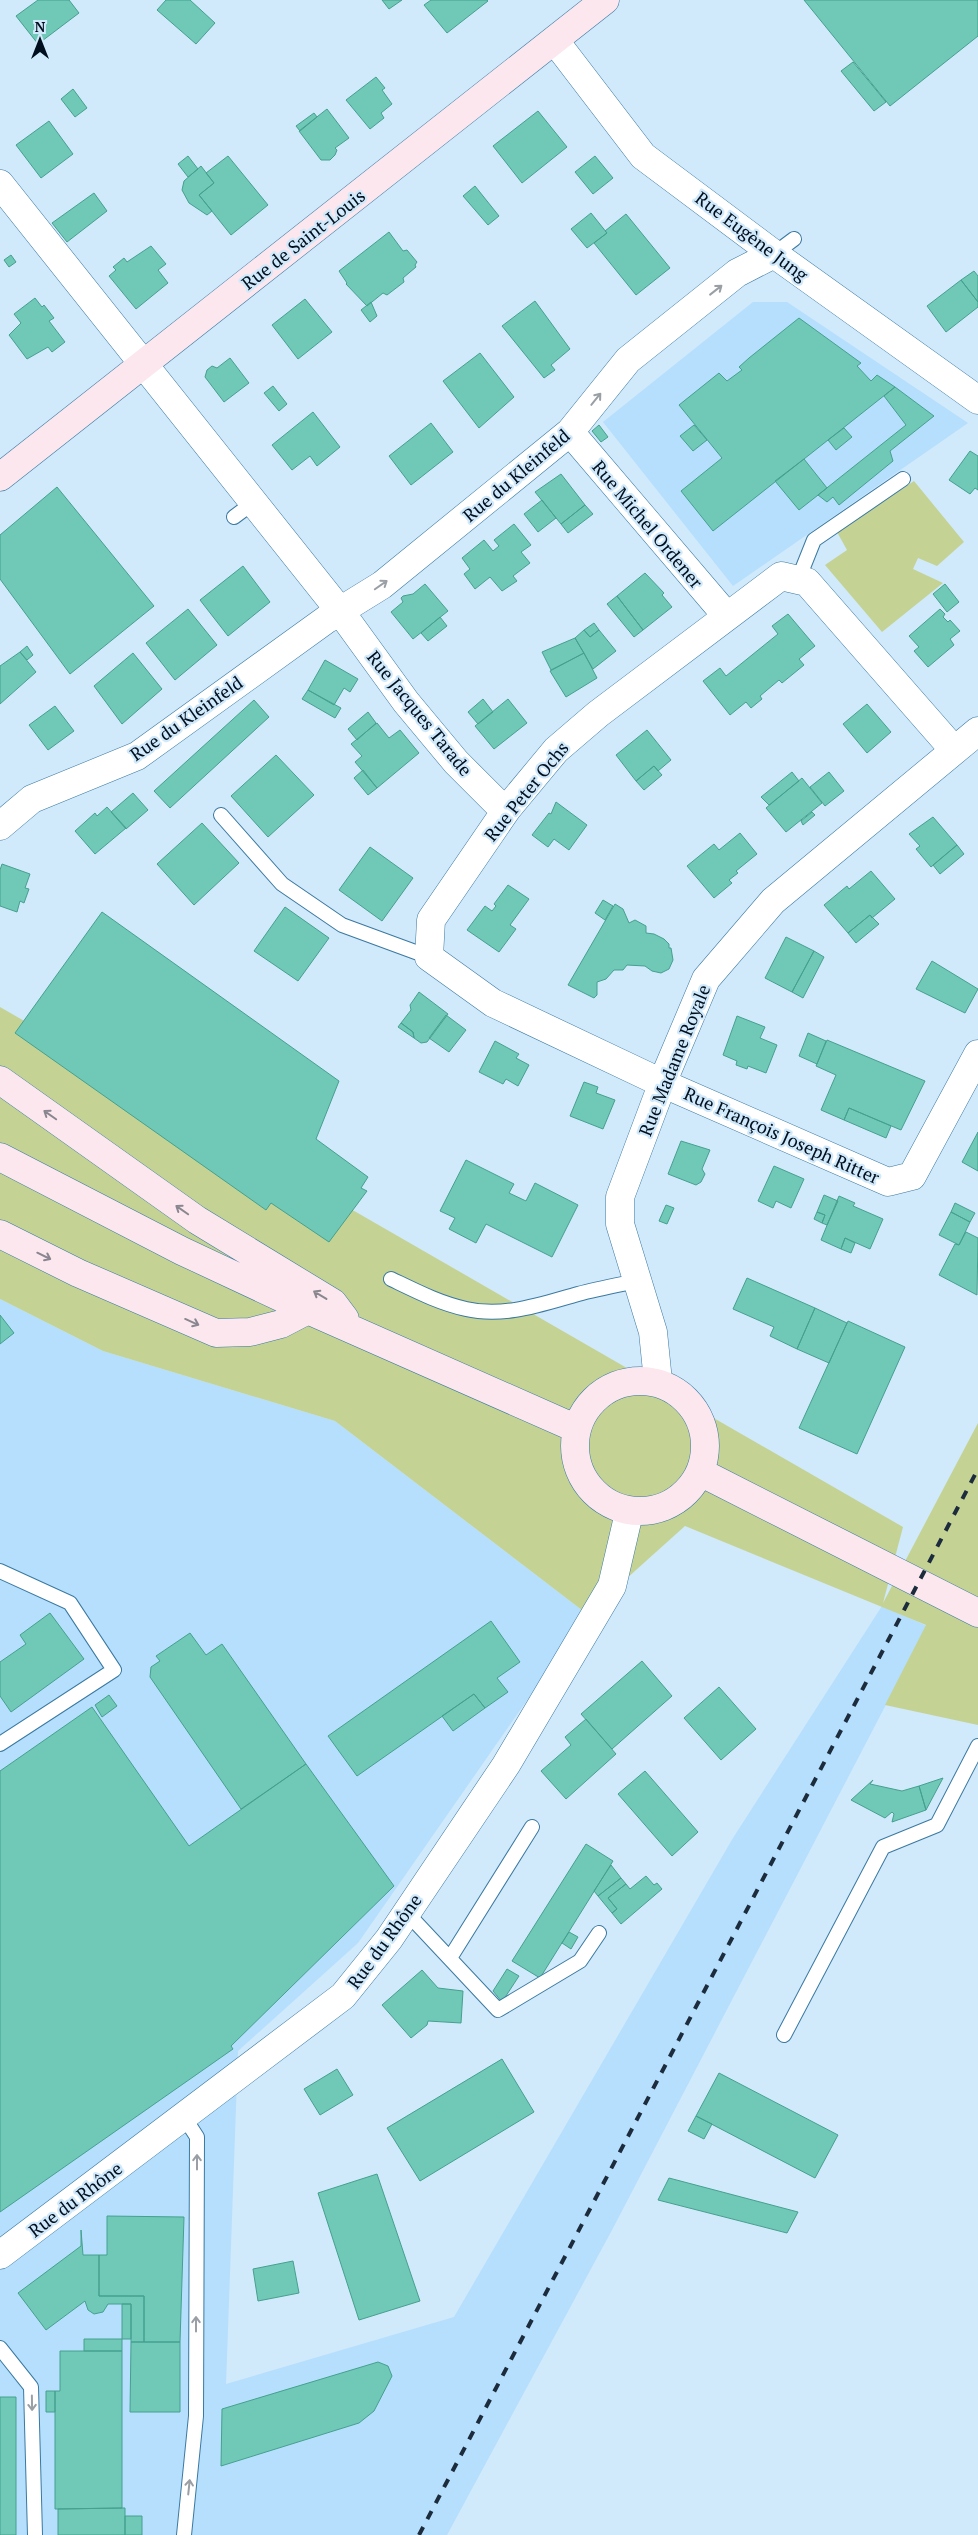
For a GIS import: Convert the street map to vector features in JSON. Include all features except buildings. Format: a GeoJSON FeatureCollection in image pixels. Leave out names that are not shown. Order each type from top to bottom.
{"type":"FeatureCollection","features":[{"type":"Feature","properties":{"kind":"main road","name":"Rue de Saint-Louis"},"geometry":{"type":"LineString","coordinates":[[0,477],[606,0]]}},
{"type":"Feature","properties":{"kind":"main road"},"geometry":{"type":"LineString","coordinates":[[0,1080],[197,1220],[333,1303],[353,1330]]}},
{"type":"Feature","properties":{"kind":"main road"},"geometry":{"type":"LineString","coordinates":[[0,1156],[182,1251],[308,1310],[575,1428]]}},
{"type":"Feature","properties":{"kind":"main road"},"geometry":{"type":"LineString","coordinates":[[0,1234],[78,1273],[216,1333],[250,1332],[281,1324],[308,1310]]}},
{"type":"Feature","properties":{"kind":"main road"},"geometry":{"type":"LineString","coordinates":[[630,1380],[658,1381],[692,1405],[706,1434],[702,1473],[685,1496],[656,1511],[630,1512],[600,1500],[576,1464],[575,1428],[596,1396],[630,1380]]}},
{"type":"Feature","properties":{"kind":"main road"},"geometry":{"type":"LineString","coordinates":[[702,1473],[733,1491],[978,1614]]}},
{"type":"Feature","properties":{"kind":"street","name":"Rue Eugène Jung"},"geometry":{"type":"LineString","coordinates":[[555,41],[644,156],[784,246],[978,400]]}},
{"type":"Feature","properties":{"kind":"street"},"geometry":{"type":"LineString","coordinates":[[0,184],[144,365],[244,510],[340,611]]}},
{"type":"Feature","properties":{"kind":"street","name":"Rue du Kleinfeld"},"geometry":{"type":"LineString","coordinates":[[0,826],[32,799],[137,756],[340,611],[382,585],[570,432],[628,360],[738,274],[784,246]]}},
{"type":"Feature","properties":{"kind":"street","name":"Rue Michel Ordener"},"geometry":{"type":"LineString","coordinates":[[570,432],[726,615]]}},
{"type":"Feature","properties":{"kind":"street","name":"Rue Peter Ochs"},"geometry":{"type":"LineString","coordinates":[[429,957],[431,920],[507,809],[556,750],[574,732],[726,615],[781,576],[798,580]]}},
{"type":"Feature","properties":{"kind":"street"},"geometry":{"type":"LineString","coordinates":[[798,580],[807,582],[954,750]]}},
{"type":"Feature","properties":{"kind":"street","name":"Rue Jacques Tarade"},"geometry":{"type":"LineString","coordinates":[[340,611],[406,702],[456,762],[498,804],[507,809]]}},
{"type":"Feature","properties":{"kind":"street","name":"Rue Madame Royale"},"geometry":{"type":"LineString","coordinates":[[658,1381],[653,1332],[620,1224],[620,1197],[706,979],[773,900],[978,731]]}},
{"type":"Feature","properties":{"kind":"street"},"geometry":{"type":"LineString","coordinates":[[429,957],[492,1003],[664,1084]]}},
{"type":"Feature","properties":{"kind":"street","name":"Rue François Joseph Ritter"},"geometry":{"type":"LineString","coordinates":[[664,1084],[888,1182],[912,1176],[978,1054]]}},
{"type":"Feature","properties":{"kind":"street","name":"Rue du Rhône"},"geometry":{"type":"LineString","coordinates":[[0,2255],[343,1996],[389,1939],[506,1765],[612,1586],[630,1512]]}},
{"type":"Feature","properties":{"kind":"lane"},"geometry":{"type":"LineString","coordinates":[[798,580],[814,540],[903,479]]}},
{"type":"Feature","properties":{"kind":"lane"},"geometry":{"type":"LineString","coordinates":[[221,815],[282,884],[342,925],[429,957]]}},
{"type":"Feature","properties":{"kind":"lane"},"geometry":{"type":"LineString","coordinates":[[392,1280],[435,1300],[468,1310],[506,1311],[541,1306],[577,1294],[637,1281]]}},
{"type":"Feature","properties":{"kind":"lane"},"geometry":{"type":"LineString","coordinates":[[0,1571],[70,1603],[114,1670],[0,1744]]}},
{"type":"Feature","properties":{"kind":"lane"},"geometry":{"type":"LineString","coordinates":[[784,2035],[884,1847],[937,1825],[978,1746]]}},
{"type":"Feature","properties":{"kind":"lane"},"geometry":{"type":"LineString","coordinates":[[450,1958],[532,1827]]}},
{"type":"Feature","properties":{"kind":"lane"},"geometry":{"type":"LineString","coordinates":[[407,1913],[498,2010],[580,1961],[599,1933]]}},
{"type":"Feature","properties":{"kind":"lane"},"geometry":{"type":"LineString","coordinates":[[184,2117],[197,2138],[196,2416],[184,2535]]}},
{"type":"Feature","properties":{"kind":"lane"},"geometry":{"type":"LineString","coordinates":[[0,2348],[32,2387],[35,2535]]}},
{"type":"Feature","properties":{"kind":"shaded area"},"geometry":{"type":"Polygon","coordinates":[[[753,302],[787,302],[968,423],[733,586],[603,422],[753,302]]]}},
{"type":"Feature","properties":{"kind":"shaded area"},"geometry":{"type":"Polygon","coordinates":[[[0,1299],[103,1351],[335,1421],[587,1614],[358,1943],[238,2051],[226,2384],[454,2317],[733,1838],[882,1606],[927,1626],[612,2230],[447,2535],[0,2535],[0,1299]]]}},
{"type":"Feature","properties":{"kind":"green space"},"geometry":{"type":"Polygon","coordinates":[[[914,481],[964,542],[937,566],[918,558],[913,569],[943,583],[882,632],[825,565],[847,550],[837,532],[914,481]]]}},
{"type":"Feature","properties":{"kind":"green space"},"geometry":{"type":"Polygon","coordinates":[[[0,1007],[903,1527],[883,1603],[978,1423],[978,1725],[885,1705],[926,1625],[685,1526],[587,1614],[335,1421],[103,1351],[0,1299],[0,1007]]]}},
{"type":"Feature","properties":{"kind":"railway"},"geometry":{"type":"LineString","coordinates":[[419,2535],[978,1469]]}}]}
